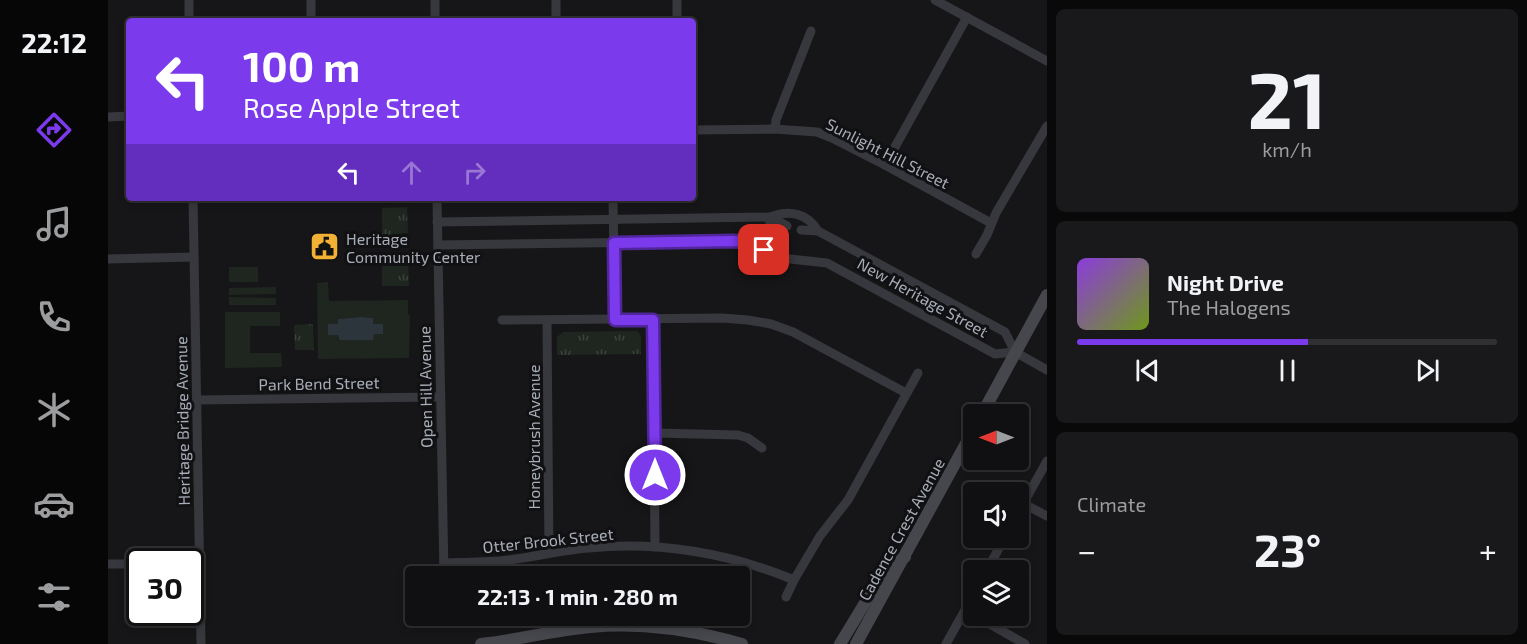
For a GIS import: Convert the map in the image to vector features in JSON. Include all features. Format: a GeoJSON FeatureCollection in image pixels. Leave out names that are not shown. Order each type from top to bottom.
{"type":"FeatureCollection","features":[{"type":"Feature","properties":{"kind":"street"},"geometry":{"type":"LineString","coordinates":[[189,0],[189,18]]}},
{"type":"Feature","properties":{"kind":"street"},"geometry":{"type":"LineString","coordinates":[[311,0],[311,18]]}},
{"type":"Feature","properties":{"kind":"street"},"geometry":{"type":"LineString","coordinates":[[435,0],[435,18]]}},
{"type":"Feature","properties":{"kind":"street"},"geometry":{"type":"LineString","coordinates":[[556,0],[556,18]]}},
{"type":"Feature","properties":{"kind":"street"},"geometry":{"type":"LineString","coordinates":[[677,0],[677,18]]}},
{"type":"Feature","properties":{"kind":"street"},"geometry":{"type":"LineString","coordinates":[[935,0],[1047,61]]}},
{"type":"Feature","properties":{"kind":"street"},"geometry":{"type":"LineString","coordinates":[[885,165],[967,18]]}},
{"type":"Feature","properties":{"kind":"street"},"geometry":{"type":"LineString","coordinates":[[776,129],[776,120],[811,32]]}},
{"type":"Feature","properties":{"kind":"street"},"geometry":{"type":"LineString","coordinates":[[108,117],[126,116]]}},
{"type":"Feature","properties":{"kind":"street"},"geometry":{"type":"LineString","coordinates":[[976,254],[991,223],[1047,126]]}},
{"type":"Feature","properties":{"kind":"street","name":"Sunlight Hill Street"},"geometry":{"type":"LineString","coordinates":[[696,130],[776,129],[817,132],[885,165],[991,223]]}},
{"type":"Feature","properties":{"kind":"street","name":"Heritage Bridge Avenue"},"geometry":{"type":"LineString","coordinates":[[193,201],[198,400],[195,548]]}},
{"type":"Feature","properties":{"kind":"street","name":"Open Hill Avenue"},"geometry":{"type":"LineString","coordinates":[[437,201],[444,566]]}},
{"type":"Feature","properties":{"kind":"street"},"geometry":{"type":"LineString","coordinates":[[613,201],[615,320]]}},
{"type":"Feature","properties":{"kind":"street","name":"New Heritage Street"},"geometry":{"type":"LineString","coordinates":[[437,222],[771,217],[784,213],[801,215],[812,221],[818,231]]}},
{"type":"Feature","properties":{"kind":"street"},"geometry":{"type":"LineString","coordinates":[[764,250],[764,241],[770,228],[771,217],[787,226]]}},
{"type":"Feature","properties":{"kind":"street","name":"New Heritage Street"},"geometry":{"type":"LineString","coordinates":[[438,245],[745,242],[791,260],[827,263],[995,354],[1015,352],[1005,332],[818,231],[801,230]]}},
{"type":"Feature","properties":{"kind":"street"},"geometry":{"type":"LineString","coordinates":[[108,259],[194,257]]}},
{"type":"Feature","properties":{"kind":"street"},"geometry":{"type":"LineString","coordinates":[[986,404],[1047,295]]}},
{"type":"Feature","properties":{"kind":"street"},"geometry":{"type":"LineString","coordinates":[[502,320],[722,318],[771,324],[822,346],[906,393]]}},
{"type":"Feature","properties":{"kind":"street"},"geometry":{"type":"LineString","coordinates":[[653,320],[655,548]]}},
{"type":"Feature","properties":{"kind":"street","name":"Honeybrush Avenue"},"geometry":{"type":"LineString","coordinates":[[547,321],[549,553]]}},
{"type":"Feature","properties":{"kind":"street"},"geometry":{"type":"LineString","coordinates":[[1015,352],[1047,370]]}},
{"type":"Feature","properties":{"kind":"street"},"geometry":{"type":"LineString","coordinates":[[786,597],[820,536],[849,500],[918,373]]}},
{"type":"Feature","properties":{"kind":"street","name":"Park Bend Street"},"geometry":{"type":"LineString","coordinates":[[198,400],[440,397]]}},
{"type":"Feature","properties":{"kind":"street"},"geometry":{"type":"LineString","coordinates":[[655,434],[738,435],[748,438],[762,448]]}},
{"type":"Feature","properties":{"kind":"street","name":"Cadence Crest Avenue"},"geometry":{"type":"LineString","coordinates":[[856,644],[963,449]]}},
{"type":"Feature","properties":{"kind":"street"},"geometry":{"type":"LineString","coordinates":[[1029,495],[1047,461]]}},
{"type":"Feature","properties":{"kind":"street"},"geometry":{"type":"LineString","coordinates":[[1029,507],[1047,516]]}},
{"type":"Feature","properties":{"kind":"street","name":"Otter Brook Street"},"geometry":{"type":"LineString","coordinates":[[444,562],[506,561],[589,548],[655,548],[711,554],[764,568],[794,580]]}},
{"type":"Feature","properties":{"kind":"street"},"geometry":{"type":"LineString","coordinates":[[840,644],[888,566],[905,557]]}},
{"type":"Feature","properties":{"kind":"street"},"geometry":{"type":"LineString","coordinates":[[108,564],[126,564]]}},
{"type":"Feature","properties":{"kind":"street"},"geometry":{"type":"LineString","coordinates":[[946,644],[963,623]]}},
{"type":"Feature","properties":{"kind":"street"},"geometry":{"type":"LineString","coordinates":[[481,644],[614,625],[680,630],[742,644]]}},
{"type":"Feature","properties":{"kind":"street","name":"Heritage Bridge Avenue"},"geometry":{"type":"LineString","coordinates":[[201,626],[201,644]]}},
{"type":"Feature","properties":{"kind":"street"},"geometry":{"type":"LineString","coordinates":[[994,626],[1025,644]]}},
{"type":"Feature","properties":{"kind":"green space"},"geometry":{"type":"Polygon","coordinates":[[[407,207],[408,233],[402,233],[402,237],[382,237],[382,208],[407,207]]]}},
{"type":"Feature","properties":{"kind":"green space"},"geometry":{"type":"Polygon","coordinates":[[[382,256],[402,256],[402,259],[408,259],[409,286],[382,286],[382,256]]]}},
{"type":"Feature","properties":{"kind":"green space"},"geometry":{"type":"Polygon","coordinates":[[[229,267],[258,267],[258,282],[229,282],[229,267]]]}},
{"type":"Feature","properties":{"kind":"green space"},"geometry":{"type":"Polygon","coordinates":[[[328,282],[329,301],[408,300],[409,358],[318,359],[317,283],[328,282]],[[373,318],[338,319],[338,324],[328,324],[328,334],[338,335],[338,340],[373,340],[373,334],[383,334],[373,324],[373,318]]]}},
{"type":"Feature","properties":{"kind":"green space"},"geometry":{"type":"Polygon","coordinates":[[[276,287],[276,294],[229,295],[229,288],[276,287]]]}},
{"type":"Feature","properties":{"kind":"green space"},"geometry":{"type":"Polygon","coordinates":[[[229,297],[276,298],[276,305],[229,305],[229,297]]]}},
{"type":"Feature","properties":{"kind":"green space"},"geometry":{"type":"Polygon","coordinates":[[[225,312],[280,312],[280,326],[250,326],[250,353],[281,353],[282,367],[225,368],[225,312]]]}},
{"type":"Feature","properties":{"kind":"green space"},"geometry":{"type":"Polygon","coordinates":[[[313,324],[314,350],[295,350],[294,325],[313,324]]]}},
{"type":"Feature","properties":{"kind":"green space"},"geometry":{"type":"Polygon","coordinates":[[[637,331],[641,336],[641,354],[557,355],[557,337],[563,332],[637,331]]]}},
{"type":"Feature","properties":{"kind":"shaded area"},"geometry":{"type":"Polygon","coordinates":[[[373,318],[373,324],[383,324],[383,334],[374,334],[373,340],[339,340],[338,335],[328,335],[328,324],[338,324],[338,319],[373,318]]]}},
{"type":"Feature","properties":{"kind":"place","name":"Heritage Community Center"},"geometry":{"type":"Point","coordinates":[325,247]}},
{"type":"Feature","properties":{"kind":"route"},"geometry":{"type":"LineString","coordinates":[[655,475],[653,320],[615,320],[614,243],[733,241],[745,242],[764,250]]}}]}
